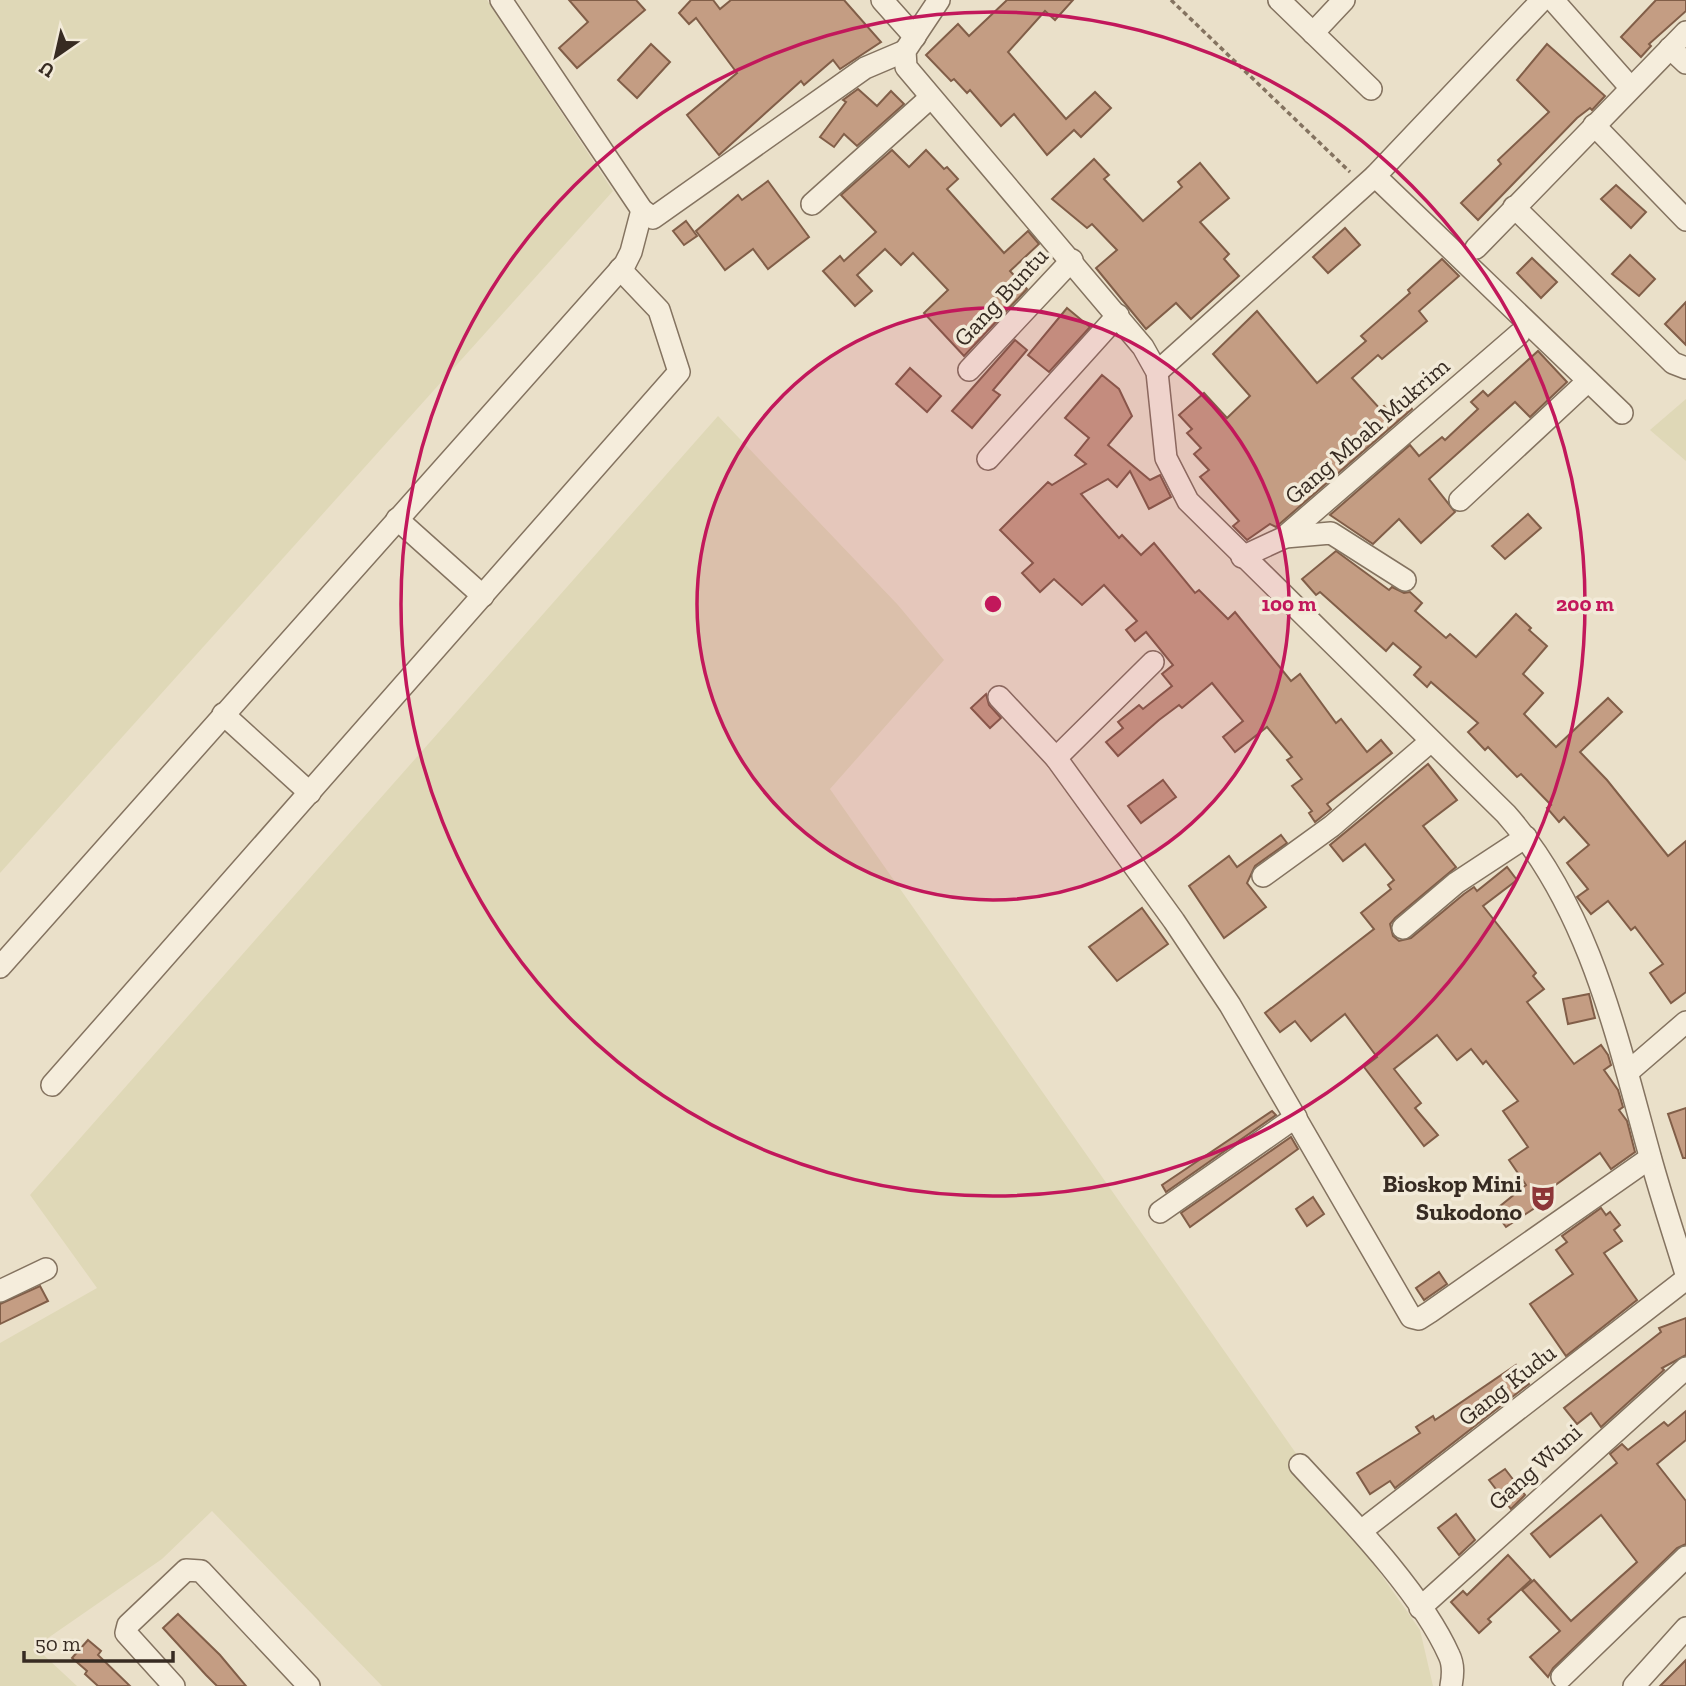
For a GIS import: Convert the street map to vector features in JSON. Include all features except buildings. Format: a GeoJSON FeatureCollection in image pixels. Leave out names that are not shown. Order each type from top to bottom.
{"type":"FeatureCollection","features":[{"type":"Feature","properties":{"kind":"street"},"geometry":{"type":"LineString","coordinates":[[501,0],[642,210],[653,218],[660,216],[865,68],[910,44],[939,0]]}},
{"type":"Feature","properties":{"kind":"street"},"geometry":{"type":"LineString","coordinates":[[882,0],[910,44],[909,74],[1072,260],[1118,315],[1151,361],[1166,458],[1188,501],[1526,837],[1564,902],[1600,981],[1686,1274]]}},
{"type":"Feature","properties":{"kind":"street"},"geometry":{"type":"LineString","coordinates":[[1313,33],[1344,0]]}},
{"type":"Feature","properties":{"kind":"street"},"geometry":{"type":"LineString","coordinates":[[1151,361],[1370,181],[1542,0]]}},
{"type":"Feature","properties":{"kind":"street"},"geometry":{"type":"LineString","coordinates":[[1553,0],[1630,88]]}},
{"type":"Feature","properties":{"kind":"street"},"geometry":{"type":"LineString","coordinates":[[1293,5],[1313,33],[1371,89]]}},
{"type":"Feature","properties":{"kind":"street"},"geometry":{"type":"LineString","coordinates":[[1476,248],[1686,32]]}},
{"type":"Feature","properties":{"kind":"street"},"geometry":{"type":"LineString","coordinates":[[1670,48],[1686,63]]}},
{"type":"Feature","properties":{"kind":"street"},"geometry":{"type":"LineString","coordinates":[[812,204],[930,98]]}},
{"type":"Feature","properties":{"kind":"street"},"geometry":{"type":"LineString","coordinates":[[1594,125],[1686,219]]}},
{"type":"Feature","properties":{"kind":"street"},"geometry":{"type":"LineString","coordinates":[[1370,181],[1622,413]]}},
{"type":"Feature","properties":{"kind":"street"},"geometry":{"type":"LineString","coordinates":[[1514,207],[1673,363],[1686,368]]}},
{"type":"Feature","properties":{"kind":"street"},"geometry":{"type":"LineString","coordinates":[[0,967],[620,270],[631,252],[642,210]]}},
{"type":"Feature","properties":{"kind":"street","name":"Gang Buntu"},"geometry":{"type":"LineString","coordinates":[[969,370],[1072,260]]}},
{"type":"Feature","properties":{"kind":"street"},"geometry":{"type":"LineString","coordinates":[[52,1085],[679,372],[659,310],[620,270]]}},
{"type":"Feature","properties":{"kind":"street"},"geometry":{"type":"LineString","coordinates":[[988,459],[1118,315]]}},
{"type":"Feature","properties":{"kind":"street","name":"Gang Mbah Mukrim"},"geometry":{"type":"LineString","coordinates":[[1242,556],[1283,538],[1519,334]]}},
{"type":"Feature","properties":{"kind":"street"},"geometry":{"type":"LineString","coordinates":[[1460,500],[1588,381]]}},
{"type":"Feature","properties":{"kind":"street"},"geometry":{"type":"LineString","coordinates":[[397,519],[483,596]]}},
{"type":"Feature","properties":{"kind":"street"},"geometry":{"type":"LineString","coordinates":[[1283,538],[1331,533],[1405,580]]}},
{"type":"Feature","properties":{"kind":"street"},"geometry":{"type":"LineString","coordinates":[[1056,758],[1153,662]]}},
{"type":"Feature","properties":{"kind":"street"},"geometry":{"type":"LineString","coordinates":[[999,697],[1056,758],[1174,921],[1230,1005],[1405,1311],[1411,1317],[1419,1319],[1650,1158]]}},
{"type":"Feature","properties":{"kind":"street"},"geometry":{"type":"LineString","coordinates":[[223,714],[310,793]]}},
{"type":"Feature","properties":{"kind":"street"},"geometry":{"type":"LineString","coordinates":[[1262,876],[1332,826],[1431,741]]}},
{"type":"Feature","properties":{"kind":"street"},"geometry":{"type":"LineString","coordinates":[[1403,928],[1456,883],[1526,837]]}},
{"type":"Feature","properties":{"kind":"street"},"geometry":{"type":"LineString","coordinates":[[1628,1072],[1686,1023]]}},
{"type":"Feature","properties":{"kind":"street"},"geometry":{"type":"LineString","coordinates":[[1160,1212],[1296,1117]]}},
{"type":"Feature","properties":{"kind":"street"},"geometry":{"type":"LineString","coordinates":[[0,1291],[46,1269]]}},
{"type":"Feature","properties":{"kind":"street","name":"Gang Kudu"},"geometry":{"type":"LineString","coordinates":[[1361,1531],[1686,1279]]}},
{"type":"Feature","properties":{"kind":"street","name":"Gang Wuni"},"geometry":{"type":"LineString","coordinates":[[1420,1608],[1686,1367]]}},
{"type":"Feature","properties":{"kind":"street"},"geometry":{"type":"LineString","coordinates":[[1300,1465],[1361,1531],[1420,1608],[1449,1655],[1453,1669],[1451,1686]]}},
{"type":"Feature","properties":{"kind":"street"},"geometry":{"type":"LineString","coordinates":[[1562,1677],[1686,1557]]}},
{"type":"Feature","properties":{"kind":"street"},"geometry":{"type":"LineString","coordinates":[[174,1686],[126,1633],[128,1625],[186,1570],[193,1568],[201,1572],[309,1686]]}},
{"type":"Feature","properties":{"kind":"street"},"geometry":{"type":"LineString","coordinates":[[1634,1686],[1686,1628]]}},
{"type":"Feature","properties":{"kind":"path"},"geometry":{"type":"LineString","coordinates":[[1171,0],[1370,181]]}},
{"type":"Feature","properties":{"kind":"shaded area"},"geometry":{"type":"Polygon","coordinates":[[[0,0],[487,0],[613,191],[0,873],[0,0]]]}},
{"type":"Feature","properties":{"kind":"shaded area"},"geometry":{"type":"Polygon","coordinates":[[[1686,399],[1686,461],[1650,430],[1686,399]]]}},
{"type":"Feature","properties":{"kind":"shaded area"},"geometry":{"type":"Polygon","coordinates":[[[718,416],[898,605],[944,660],[830,789],[1420,1630],[1433,1686],[382,1686],[212,1511],[162,1559],[35,1647],[77,1686],[0,1686],[0,1343],[97,1288],[30,1195],[718,416]]]}},
{"type":"Feature","properties":{"kind":"place","name":"Bioskop Mini Sukodono"},"geometry":{"type":"Point","coordinates":[1543,1198]}}]}
